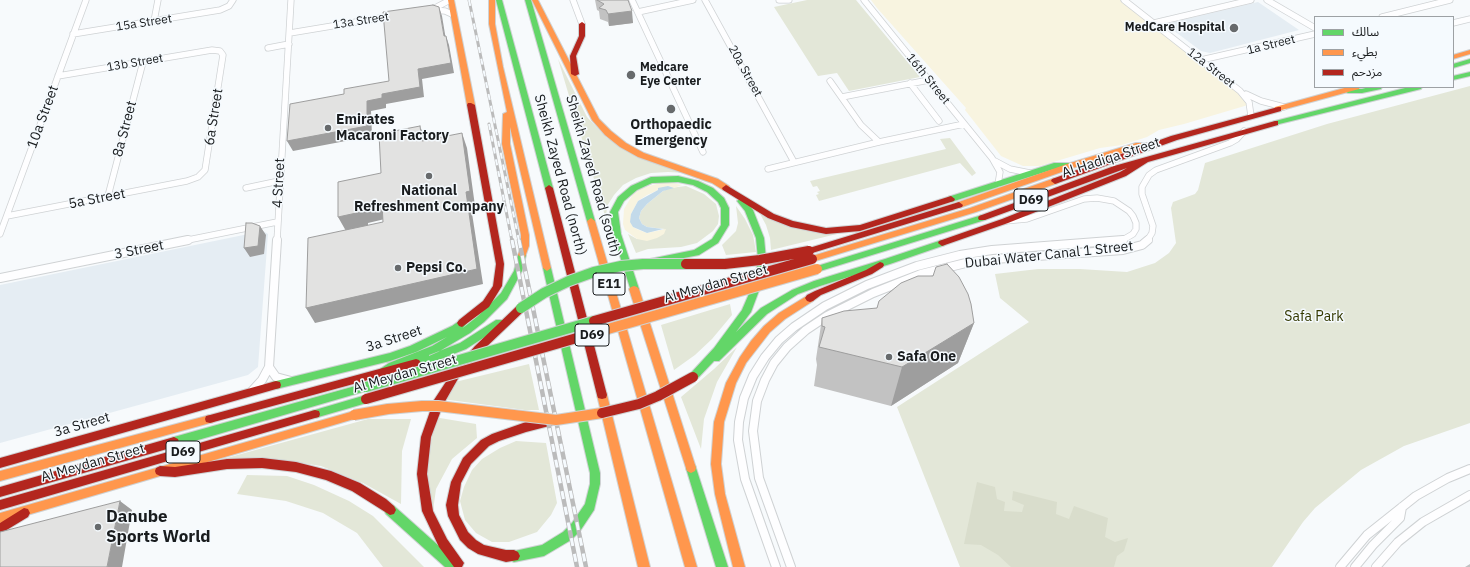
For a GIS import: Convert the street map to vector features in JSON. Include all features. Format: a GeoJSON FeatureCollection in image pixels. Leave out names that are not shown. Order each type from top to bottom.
{"type":"FeatureCollection","features":[{"type":"Feature","properties":{"kind":"main road","name":"3a Street"},"geometry":{"type":"LineString","coordinates":[[0,463],[250,392],[390,357],[430,342],[455,329],[477,312],[489,300],[497,286],[500,264],[451,0]]}},
{"type":"Feature","properties":{"kind":"main road"},"geometry":{"type":"LineString","coordinates":[[492,0],[491,15],[493,32],[510,107],[595,473],[595,484],[590,506],[576,527],[567,536],[544,550],[519,556],[506,556],[482,550],[472,544],[464,536],[454,516],[452,505],[456,482],[467,461],[485,443],[496,437],[526,427],[556,420],[598,415],[619,410],[658,396],[693,377],[725,351],[764,312],[784,298],[817,283],[880,264],[1005,221],[1123,174],[1144,160]]}},
{"type":"Feature","properties":{"kind":"main road","name":"Sheikh Zayed Road (north)"},"geometry":{"type":"LineString","coordinates":[[499,0],[580,307],[644,567]]}},
{"type":"Feature","properties":{"kind":"main road","name":"Sheikh Zayed Road (south)"},"geometry":{"type":"LineString","coordinates":[[528,0],[691,567]]}},
{"type":"Feature","properties":{"kind":"main road"},"geometry":{"type":"LineString","coordinates":[[535,0],[596,120],[608,133],[622,145],[646,157],[694,173],[724,186],[762,211],[781,221],[802,227],[837,231],[870,225],[1054,166],[1070,166]]}},
{"type":"Feature","properties":{"kind":"main road"},"geometry":{"type":"LineString","coordinates":[[577,85],[573,59],[582,36],[582,24]]}},
{"type":"Feature","properties":{"kind":"main road"},"geometry":{"type":"LineString","coordinates":[[1454,66],[1470,61]]}},
{"type":"Feature","properties":{"kind":"main road"},"geometry":{"type":"LineString","coordinates":[[1456,77],[1463,72],[1470,70]]}},
{"type":"Feature","properties":{"kind":"main road"},"geometry":{"type":"LineString","coordinates":[[1456,77],[1470,74]]}},
{"type":"Feature","properties":{"kind":"main road","name":"Al Hadiqa Street"},"geometry":{"type":"LineString","coordinates":[[811,255],[972,210],[1199,130],[1352,88]]}},
{"type":"Feature","properties":{"kind":"main road"},"geometry":{"type":"LineString","coordinates":[[1345,90],[1358,92],[1374,88]]}},
{"type":"Feature","properties":{"kind":"main road","name":"Al Hadiqa Street"},"geometry":{"type":"LineString","coordinates":[[817,269],[981,218],[1098,175],[1144,160],[1244,131],[1414,88]]}},
{"type":"Feature","properties":{"kind":"main road"},"geometry":{"type":"LineString","coordinates":[[383,372],[392,366],[435,349],[467,330],[481,319],[504,296],[518,271],[525,246],[525,235],[506,144],[506,126],[510,107]]}},
{"type":"Feature","properties":{"kind":"main road"},"geometry":{"type":"LineString","coordinates":[[643,264],[725,264],[811,255],[964,204],[1070,166],[1136,146],[1152,146]]}},
{"type":"Feature","properties":{"kind":"main road"},"geometry":{"type":"LineString","coordinates":[[0,476],[448,353],[477,338],[521,308],[556,287],[608,269],[643,264],[696,253],[715,241],[721,233],[726,220],[725,208],[721,200],[710,190],[695,183],[669,178],[651,180],[634,188],[621,199],[614,212],[614,219],[617,234],[722,567]]}},
{"type":"Feature","properties":{"kind":"main road"},"geometry":{"type":"LineString","coordinates":[[693,377],[727,338],[746,312],[756,291],[761,269],[761,248],[753,219],[741,201],[724,186]]}},
{"type":"Feature","properties":{"kind":"main road","name":"Al Meydan Street"},"geometry":{"type":"LineString","coordinates":[[0,492],[366,387],[811,255]]}},
{"type":"Feature","properties":{"kind":"main road"},"geometry":{"type":"LineString","coordinates":[[739,567],[720,494],[716,464],[719,422],[726,396],[733,378],[754,344],[767,329],[782,316],[818,293],[869,272],[880,264]]}},
{"type":"Feature","properties":{"kind":"main road","name":"Al Meydan Street"},"geometry":{"type":"LineString","coordinates":[[0,505],[817,269]]}},
{"type":"Feature","properties":{"kind":"main road"},"geometry":{"type":"LineString","coordinates":[[461,567],[443,543],[435,529],[428,511],[422,474],[426,437],[438,404],[456,374],[478,349],[521,308]]}},
{"type":"Feature","properties":{"kind":"main road"},"geometry":{"type":"LineString","coordinates":[[0,518],[354,415],[405,407],[438,406],[510,416],[556,420]]}},
{"type":"Feature","properties":{"kind":"main road"},"geometry":{"type":"LineString","coordinates":[[43,451],[63,449],[124,436],[132,436],[136,439]]}},
{"type":"Feature","properties":{"kind":"main road"},"geometry":{"type":"LineString","coordinates":[[160,471],[175,472],[227,464],[262,464],[296,467],[326,475],[356,487],[382,503],[454,567]]}},
{"type":"Feature","properties":{"kind":"main road"},"geometry":{"type":"LineString","coordinates":[[0,529],[19,518],[27,510]]}},
{"type":"Feature","properties":{"kind":"street","name":"10a Street"},"geometry":{"type":"LineString","coordinates":[[0,234],[86,0]]}},
{"type":"Feature","properties":{"kind":"street"},"geometry":{"type":"LineString","coordinates":[[154,21],[158,0]]}},
{"type":"Feature","properties":{"kind":"street","name":"15a Street"},"geometry":{"type":"LineString","coordinates":[[73,34],[215,12],[229,6],[233,0]]}},
{"type":"Feature","properties":{"kind":"street","name":"4 Street"},"geometry":{"type":"LineString","coordinates":[[270,367],[279,181],[291,0]]}},
{"type":"Feature","properties":{"kind":"street"},"geometry":{"type":"LineString","coordinates":[[433,9],[451,0]]}},
{"type":"Feature","properties":{"kind":"street"},"geometry":{"type":"LineString","coordinates":[[573,0],[582,24]]}},
{"type":"Feature","properties":{"kind":"street"},"geometry":{"type":"LineString","coordinates":[[632,0],[703,152]]}},
{"type":"Feature","properties":{"kind":"street"},"geometry":{"type":"LineString","coordinates":[[682,3],[693,0]]}},
{"type":"Feature","properties":{"kind":"street"},"geometry":{"type":"LineString","coordinates":[[637,11],[706,0]]}},
{"type":"Feature","properties":{"kind":"street","name":"20a Street"},"geometry":{"type":"LineString","coordinates":[[706,0],[784,143],[797,162]]}},
{"type":"Feature","properties":{"kind":"street"},"geometry":{"type":"LineString","coordinates":[[779,0],[789,0]]}},
{"type":"Feature","properties":{"kind":"street","name":"16th Street"},"geometry":{"type":"LineString","coordinates":[[864,0],[992,158],[1000,172],[998,184]]}},
{"type":"Feature","properties":{"kind":"street","name":"12a Street"},"geometry":{"type":"LineString","coordinates":[[1124,0],[1240,91],[1249,102],[1251,116]]}},
{"type":"Feature","properties":{"kind":"street"},"geometry":{"type":"LineString","coordinates":[[1153,22],[1251,0]]}},
{"type":"Feature","properties":{"kind":"street"},"geometry":{"type":"LineString","coordinates":[[1267,0],[1314,27]]}},
{"type":"Feature","properties":{"kind":"street"},"geometry":{"type":"LineString","coordinates":[[1272,0],[1285,10]]}},
{"type":"Feature","properties":{"kind":"street"},"geometry":{"type":"LineString","coordinates":[[1388,16],[1450,0]]}},
{"type":"Feature","properties":{"kind":"street"},"geometry":{"type":"LineString","coordinates":[[426,10],[433,9],[445,11],[454,15]]}},
{"type":"Feature","properties":{"kind":"street","name":"13a Street"},"geometry":{"type":"LineString","coordinates":[[290,33],[397,15]]}},
{"type":"Feature","properties":{"kind":"street"},"geometry":{"type":"LineString","coordinates":[[1296,17],[1314,32]]}},
{"type":"Feature","properties":{"kind":"street"},"geometry":{"type":"LineString","coordinates":[[1454,23],[1470,19]]}},
{"type":"Feature","properties":{"kind":"street","name":"1a Street"},"geometry":{"type":"LineString","coordinates":[[1203,61],[1314,33]]}},
{"type":"Feature","properties":{"kind":"street"},"geometry":{"type":"LineString","coordinates":[[268,48],[289,44]]}},
{"type":"Feature","properties":{"kind":"street","name":"13b Street"},"geometry":{"type":"LineString","coordinates":[[58,76],[212,50]]}},
{"type":"Feature","properties":{"kind":"street","name":"6a Street"},"geometry":{"type":"LineString","coordinates":[[187,182],[202,174],[206,167],[223,55],[220,51],[212,50]]}},
{"type":"Feature","properties":{"kind":"street","name":"8a Street"},"geometry":{"type":"LineString","coordinates":[[108,196],[143,62]]}},
{"type":"Feature","properties":{"kind":"street"},"geometry":{"type":"LineString","coordinates":[[842,97],[929,80]]}},
{"type":"Feature","properties":{"kind":"street"},"geometry":{"type":"LineString","coordinates":[[830,81],[861,125],[876,143]]}},
{"type":"Feature","properties":{"kind":"street"},"geometry":{"type":"LineString","coordinates":[[910,84],[939,121]]}},
{"type":"Feature","properties":{"kind":"street","name":"12a Street"},"geometry":{"type":"LineString","coordinates":[[1240,91],[1256,99],[1284,106]]}},
{"type":"Feature","properties":{"kind":"street"},"geometry":{"type":"LineString","coordinates":[[768,169],[964,124]]}},
{"type":"Feature","properties":{"kind":"street","name":"Dubai Water Canal 1 Street"},"geometry":{"type":"LineString","coordinates":[[792,567],[759,478],[754,443],[754,422],[757,401],[765,380],[774,363],[787,346],[806,330],[827,316],[873,293],[921,274],[970,262],[1123,250],[1142,245],[1148,240],[1152,233],[1153,226],[1142,194],[1142,187],[1149,175],[1156,170],[1230,144],[1244,131]]}},
{"type":"Feature","properties":{"kind":"street","name":"16th Street"},"geometry":{"type":"LineString","coordinates":[[992,158],[1010,169],[1031,173]]}},
{"type":"Feature","properties":{"kind":"street"},"geometry":{"type":"LineString","coordinates":[[246,188],[279,181]]}},
{"type":"Feature","properties":{"kind":"street","name":"5a Street"},"geometry":{"type":"LineString","coordinates":[[7,216],[187,182]]}},
{"type":"Feature","properties":{"kind":"street","name":"Dubai Water Canal 1 Street"},"geometry":{"type":"LineString","coordinates":[[776,567],[745,479],[738,440],[738,422],[744,398],[753,376],[779,340],[799,323],[825,306],[867,285],[917,266],[960,255],[992,250],[1121,241],[1133,234],[1136,229],[1136,223],[1129,210],[1114,201],[1097,198],[1084,200],[1026,219],[1005,221]]}},
{"type":"Feature","properties":{"kind":"street","name":"3 Street"},"geometry":{"type":"LineString","coordinates":[[0,278],[277,222]]}},
{"type":"Feature","properties":{"kind":"street"},"geometry":{"type":"LineString","coordinates":[[250,392],[262,380],[270,367],[276,377],[292,381]]}},
{"type":"Feature","properties":{"kind":"street"},"geometry":{"type":"LineString","coordinates":[[1340,567],[1367,535],[1402,507],[1448,478],[1470,469]]}},
{"type":"Feature","properties":{"kind":"street"},"geometry":{"type":"LineString","coordinates":[[1376,567],[1398,542],[1423,522],[1470,495]]}},
{"type":"Feature","properties":{"kind":"street"},"geometry":{"type":"LineString","coordinates":[[1356,567],[1373,544],[1396,524],[1400,518],[1402,507]]}},
{"type":"Feature","properties":{"kind":"shaded area","name":"MedCare Hospital"},"geometry":{"type":"Polygon","coordinates":[[[1258,2],[1299,30],[1210,53],[1201,51],[1169,27],[1169,23],[1258,2]]]}},
{"type":"Feature","properties":{"kind":"shaded area"},"geometry":{"type":"Polygon","coordinates":[[[263,231],[268,234],[258,367],[248,375],[0,443],[0,285],[263,231]]]}},
{"type":"Feature","properties":{"kind":"green space"},"geometry":{"type":"Polygon","coordinates":[[[807,0],[856,0],[920,77],[849,91],[837,73],[818,76],[774,7],[807,0]]]}},
{"type":"Feature","properties":{"kind":"green space"},"geometry":{"type":"Polygon","coordinates":[[[558,59],[587,117],[607,138],[687,173],[651,173],[636,178],[623,185],[607,206],[606,219],[558,59]]]}},
{"type":"Feature","properties":{"kind":"green space","name":"Safa Park"},"geometry":{"type":"Polygon","coordinates":[[[1470,86],[1470,423],[1404,446],[1361,470],[1315,508],[1303,522],[1272,567],[960,567],[897,407],[1029,322],[1000,298],[995,274],[1038,269],[1080,269],[1127,272],[1155,263],[1169,253],[1176,243],[1171,208],[1173,202],[1195,194],[1198,190],[1205,163],[1327,124],[1470,86]]]}},
{"type":"Feature","properties":{"kind":"green space"},"geometry":{"type":"Polygon","coordinates":[[[950,138],[976,173],[972,176],[960,163],[819,201],[816,195],[819,194],[817,192],[820,191],[817,186],[813,187],[810,181],[946,149],[940,139],[950,138]]]}},
{"type":"Feature","properties":{"kind":"green space"},"geometry":{"type":"Polygon","coordinates":[[[686,186],[704,194],[716,204],[719,216],[718,224],[713,231],[697,243],[681,247],[648,249],[636,253],[628,234],[637,239],[665,229],[647,227],[642,224],[639,218],[641,211],[663,191],[670,188],[686,186]]]}},
{"type":"Feature","properties":{"kind":"green space"},"geometry":{"type":"Polygon","coordinates":[[[736,206],[753,235],[756,252],[726,255],[722,245],[736,231],[738,223],[736,206]]]}},
{"type":"Feature","properties":{"kind":"green space"},"geometry":{"type":"Polygon","coordinates":[[[759,212],[841,233],[771,250],[770,238],[766,225],[759,212]]]}},
{"type":"Feature","properties":{"kind":"green space"},"geometry":{"type":"Polygon","coordinates":[[[730,304],[732,315],[712,339],[695,355],[674,370],[661,325],[730,304]]]}},
{"type":"Feature","properties":{"kind":"green space"},"geometry":{"type":"Polygon","coordinates":[[[737,347],[717,382],[704,419],[701,449],[681,397],[737,347]]]}},
{"type":"Feature","properties":{"kind":"green space"},"geometry":{"type":"Polygon","coordinates":[[[529,364],[539,410],[525,410],[442,399],[451,383],[529,364]]]}},
{"type":"Feature","properties":{"kind":"green space"},"geometry":{"type":"Polygon","coordinates":[[[434,417],[476,424],[477,438],[452,459],[436,489],[433,511],[426,488],[434,417]]]}},
{"type":"Feature","properties":{"kind":"green space"},"geometry":{"type":"Polygon","coordinates":[[[368,419],[411,419],[402,451],[401,504],[363,483],[321,466],[283,460],[223,459],[368,419]]]}},
{"type":"Feature","properties":{"kind":"green space"},"geometry":{"type":"Polygon","coordinates":[[[516,441],[546,443],[557,503],[551,515],[537,532],[509,542],[492,542],[476,533],[465,520],[460,501],[464,487],[472,470],[482,459],[500,448],[516,441]]]}},
{"type":"Feature","properties":{"kind":"green space"},"geometry":{"type":"Polygon","coordinates":[[[247,475],[287,476],[314,485],[349,501],[373,516],[424,567],[383,567],[357,533],[323,513],[286,501],[237,494],[247,475]]]}},
{"type":"Feature","properties":{"kind":"green space"},"geometry":{"type":"Polygon","coordinates":[[[977,482],[995,487],[997,499],[1005,502],[1004,511],[1022,512],[1024,505],[1012,500],[1013,491],[1057,502],[1056,514],[1069,519],[1074,506],[1108,518],[1105,537],[1115,542],[1128,538],[1124,551],[1117,556],[1114,567],[1011,567],[998,555],[981,545],[964,544],[977,482]]]}},
{"type":"Feature","properties":{"kind":"sand"},"geometry":{"type":"Polygon","coordinates":[[[871,0],[1127,0],[1247,94],[1248,105],[1159,130],[1147,137],[1122,145],[1100,148],[1040,166],[1023,166],[1001,156],[965,110],[966,108],[871,0]]]}},
{"type":"Feature","properties":{"kind":"sand"},"geometry":{"type":"Polygon","coordinates":[[[660,183],[682,185],[674,188],[668,186],[647,195],[638,201],[631,214],[633,227],[647,233],[666,229],[664,234],[647,241],[637,239],[625,230],[623,224],[624,209],[633,194],[642,188],[660,183]]]}},
{"type":"Feature","properties":{"kind":"water"},"geometry":{"type":"Polygon","coordinates":[[[668,186],[674,188],[663,191],[647,204],[641,211],[639,218],[642,224],[647,227],[663,229],[647,233],[633,227],[630,222],[631,214],[638,201],[658,190],[658,188],[668,186]]]}},
{"type":"Feature","properties":{"kind":"building"},"geometry":{"type":"Polygon","coordinates":[[[597,0],[628,0],[632,11],[608,14],[606,10],[599,8],[604,4],[597,0]]]}},
{"type":"Feature","properties":{"kind":"building"},"geometry":{"type":"Polygon","coordinates":[[[433,5],[439,7],[451,63],[418,69],[420,87],[382,94],[382,98],[367,101],[367,126],[287,141],[290,104],[344,94],[344,89],[389,81],[383,12],[433,5]]]}},
{"type":"Feature","properties":{"kind":"building"},"geometry":{"type":"Polygon","coordinates":[[[420,126],[422,141],[462,133],[470,191],[466,192],[477,269],[306,308],[308,238],[383,222],[382,203],[361,208],[361,212],[338,217],[338,182],[381,173],[379,134],[420,126]]]}},
{"type":"Feature","properties":{"kind":"building"},"geometry":{"type":"Polygon","coordinates":[[[246,223],[252,223],[260,226],[258,246],[244,248],[246,223]]]}},
{"type":"Feature","properties":{"kind":"building"},"geometry":{"type":"Polygon","coordinates":[[[947,264],[959,277],[968,294],[974,323],[902,367],[819,347],[825,327],[822,326],[822,318],[844,311],[877,308],[879,301],[901,283],[918,276],[933,276],[936,267],[947,264]]]}},
{"type":"Feature","properties":{"kind":"building","name":"Danube Sports World"},"geometry":{"type":"Polygon","coordinates":[[[120,501],[107,567],[0,567],[0,532],[120,501]]]}},
{"type":"Feature","properties":{"kind":"railway"},"geometry":{"type":"LineString","coordinates":[[469,0],[519,241]]}},
{"type":"Feature","properties":{"kind":"railway"},"geometry":{"type":"LineString","coordinates":[[489,124],[512,241]]}},
{"type":"Feature","properties":{"kind":"railway"},"geometry":{"type":"LineString","coordinates":[[512,240],[577,567]]}},
{"type":"Feature","properties":{"kind":"railway"},"geometry":{"type":"LineString","coordinates":[[519,240],[586,567]]}},
{"type":"Feature","properties":{"kind":"traffic: fast"},"geometry":{"type":"LineString","coordinates":[[499,0],[549,188]]}},
{"type":"Feature","properties":{"kind":"traffic: fast"},"geometry":{"type":"LineString","coordinates":[[528,0],[591,221]]}},
{"type":"Feature","properties":{"kind":"traffic: fast"},"geometry":{"type":"LineString","coordinates":[[1454,66],[1470,61]]}},
{"type":"Feature","properties":{"kind":"traffic: fast"},"geometry":{"type":"LineString","coordinates":[[1454,78],[1470,74]]}},
{"type":"Feature","properties":{"kind":"traffic: fast"},"geometry":{"type":"LineString","coordinates":[[1348,91],[1362,91],[1374,88]]}},
{"type":"Feature","properties":{"kind":"traffic: fast"},"geometry":{"type":"LineString","coordinates":[[1275,123],[1414,88]]}},
{"type":"Feature","properties":{"kind":"traffic: fast"},"geometry":{"type":"LineString","coordinates":[[951,199],[1054,166],[1070,166]]}},
{"type":"Feature","properties":{"kind":"traffic: fast"},"geometry":{"type":"LineString","coordinates":[[634,289],[617,234],[614,219],[614,212],[621,199],[634,188],[651,180],[678,179],[695,183],[710,190],[721,200],[725,208],[725,225],[715,241],[696,253],[648,262]]}},
{"type":"Feature","properties":{"kind":"traffic: fast"},"geometry":{"type":"LineString","coordinates":[[693,377],[717,351],[746,312],[759,280],[762,259],[760,238],[749,210],[741,201]]}},
{"type":"Feature","properties":{"kind":"traffic: fast"},"geometry":{"type":"LineString","coordinates":[[817,269],[982,218]]}},
{"type":"Feature","properties":{"kind":"traffic: fast"},"geometry":{"type":"LineString","coordinates":[[716,358],[764,311],[795,292],[817,283],[887,262],[942,243]]}},
{"type":"Feature","properties":{"kind":"traffic: fast"},"geometry":{"type":"LineString","coordinates":[[383,372],[392,366],[435,349],[467,330],[481,319],[504,296],[518,271],[522,255]]}},
{"type":"Feature","properties":{"kind":"traffic: fast"},"geometry":{"type":"LineString","coordinates":[[521,308],[544,293],[569,281],[594,272],[621,266],[643,264],[686,264]]}},
{"type":"Feature","properties":{"kind":"traffic: fast"},"geometry":{"type":"LineString","coordinates":[[514,556],[544,550],[567,536],[576,527],[590,506],[595,484],[595,473],[547,268]]}},
{"type":"Feature","properties":{"kind":"traffic: fast"},"geometry":{"type":"LineString","coordinates":[[366,387],[594,321]]}},
{"type":"Feature","properties":{"kind":"traffic: fast"},"geometry":{"type":"LineString","coordinates":[[276,385],[390,357],[413,349],[455,329],[462,323]]}},
{"type":"Feature","properties":{"kind":"traffic: fast"},"geometry":{"type":"LineString","coordinates":[[416,363],[431,359],[463,346],[499,323]]}},
{"type":"Feature","properties":{"kind":"traffic: fast"},"geometry":{"type":"LineString","coordinates":[[174,442],[366,387]]}},
{"type":"Feature","properties":{"kind":"traffic: fast"},"geometry":{"type":"LineString","coordinates":[[315,414],[366,399]]}},
{"type":"Feature","properties":{"kind":"traffic: fast"},"geometry":{"type":"LineString","coordinates":[[691,468],[722,567]]}},
{"type":"Feature","properties":{"kind":"traffic: fast"},"geometry":{"type":"LineString","coordinates":[[390,510],[454,567]]}},
{"type":"Feature","properties":{"kind":"traffic: slow"},"geometry":{"type":"LineString","coordinates":[[451,0],[471,105]]}},
{"type":"Feature","properties":{"kind":"traffic: slow"},"geometry":{"type":"LineString","coordinates":[[492,0],[492,24],[500,67],[547,268]]}},
{"type":"Feature","properties":{"kind":"traffic: slow"},"geometry":{"type":"LineString","coordinates":[[535,0],[596,120],[608,133],[623,145],[641,155],[715,181],[726,188]]}},
{"type":"Feature","properties":{"kind":"traffic: slow"},"geometry":{"type":"LineString","coordinates":[[1454,57],[1470,52]]}},
{"type":"Feature","properties":{"kind":"traffic: slow"},"geometry":{"type":"LineString","coordinates":[[1278,109],[1352,88]]}},
{"type":"Feature","properties":{"kind":"traffic: slow"},"geometry":{"type":"LineString","coordinates":[[507,114],[506,144],[525,235],[525,246],[522,255]]}},
{"type":"Feature","properties":{"kind":"traffic: slow"},"geometry":{"type":"LineString","coordinates":[[959,205],[1070,166],[1136,146],[1152,146]]}},
{"type":"Feature","properties":{"kind":"traffic: slow"},"geometry":{"type":"LineString","coordinates":[[812,259],[973,210],[1055,181]]}},
{"type":"Feature","properties":{"kind":"traffic: slow"},"geometry":{"type":"LineString","coordinates":[[591,221],[691,567]]}},
{"type":"Feature","properties":{"kind":"traffic: slow"},"geometry":{"type":"LineString","coordinates":[[594,333],[817,269]]}},
{"type":"Feature","properties":{"kind":"traffic: slow"},"geometry":{"type":"LineString","coordinates":[[634,289],[691,468]]}},
{"type":"Feature","properties":{"kind":"traffic: slow"},"geometry":{"type":"LineString","coordinates":[[739,567],[720,494],[716,464],[719,422],[731,383],[743,360],[754,344],[767,329],[782,316],[810,298]]}},
{"type":"Feature","properties":{"kind":"traffic: slow"},"geometry":{"type":"LineString","coordinates":[[602,395],[644,567]]}},
{"type":"Feature","properties":{"kind":"traffic: slow"},"geometry":{"type":"LineString","coordinates":[[354,415],[388,409],[422,406],[438,406],[556,420],[602,413]]}},
{"type":"Feature","properties":{"kind":"traffic: slow"},"geometry":{"type":"LineString","coordinates":[[0,518],[354,415]]}},
{"type":"Feature","properties":{"kind":"traffic: slow"},"geometry":{"type":"LineString","coordinates":[[0,476],[210,419]]}},
{"type":"Feature","properties":{"kind":"traffic: jam"},"geometry":{"type":"LineString","coordinates":[[575,74],[573,56],[582,36],[582,24]]}},
{"type":"Feature","properties":{"kind":"traffic: jam"},"geometry":{"type":"LineString","coordinates":[[462,323],[486,304],[497,286],[500,264],[471,105]]}},
{"type":"Feature","properties":{"kind":"traffic: jam"},"geometry":{"type":"LineString","coordinates":[[1055,181],[1174,138],[1278,109]]}},
{"type":"Feature","properties":{"kind":"traffic: jam"},"geometry":{"type":"LineString","coordinates":[[982,218],[1117,168],[1275,123]]}},
{"type":"Feature","properties":{"kind":"traffic: jam"},"geometry":{"type":"LineString","coordinates":[[942,243],[1005,221],[1123,174],[1145,160]]}},
{"type":"Feature","properties":{"kind":"traffic: jam"},"geometry":{"type":"LineString","coordinates":[[549,188],[602,395]]}},
{"type":"Feature","properties":{"kind":"traffic: jam"},"geometry":{"type":"LineString","coordinates":[[726,188],[771,216],[791,224],[826,231],[860,228],[951,199]]}},
{"type":"Feature","properties":{"kind":"traffic: jam"},"geometry":{"type":"LineString","coordinates":[[809,251],[959,205]]}},
{"type":"Feature","properties":{"kind":"traffic: jam"},"geometry":{"type":"LineString","coordinates":[[686,264],[725,264],[760,260],[809,251]]}},
{"type":"Feature","properties":{"kind":"traffic: jam"},"geometry":{"type":"LineString","coordinates":[[594,321],[812,259]]}},
{"type":"Feature","properties":{"kind":"traffic: jam"},"geometry":{"type":"LineString","coordinates":[[810,298],[818,293],[869,272],[880,265]]}},
{"type":"Feature","properties":{"kind":"traffic: jam"},"geometry":{"type":"LineString","coordinates":[[458,563],[443,543],[428,511],[422,474],[426,437],[438,403],[456,374],[478,349],[521,308]]}},
{"type":"Feature","properties":{"kind":"traffic: jam"},"geometry":{"type":"LineString","coordinates":[[366,399],[594,333]]}},
{"type":"Feature","properties":{"kind":"traffic: jam"},"geometry":{"type":"LineString","coordinates":[[210,419],[416,363]]}},
{"type":"Feature","properties":{"kind":"traffic: jam"},"geometry":{"type":"LineString","coordinates":[[602,413],[639,404],[658,396],[693,377]]}},
{"type":"Feature","properties":{"kind":"traffic: jam"},"geometry":{"type":"LineString","coordinates":[[0,463],[276,385]]}},
{"type":"Feature","properties":{"kind":"traffic: jam"},"geometry":{"type":"LineString","coordinates":[[0,505],[315,414]]}},
{"type":"Feature","properties":{"kind":"traffic: jam"},"geometry":{"type":"LineString","coordinates":[[514,556],[506,556],[482,550],[472,544],[464,536],[454,516],[452,505],[456,482],[467,461],[485,443],[496,437],[526,427],[553,421]]}},
{"type":"Feature","properties":{"kind":"traffic: jam"},"geometry":{"type":"LineString","coordinates":[[0,492],[174,442]]}},
{"type":"Feature","properties":{"kind":"traffic: jam"},"geometry":{"type":"LineString","coordinates":[[160,471],[175,472],[227,464],[262,463],[296,467],[327,475],[356,487],[382,503],[390,510]]}},
{"type":"Feature","properties":{"kind":"traffic: jam"},"geometry":{"type":"LineString","coordinates":[[0,529],[24,513]]}},
{"type":"Feature","properties":{"kind":"place","name":"MedCare Hospital"},"geometry":{"type":"Point","coordinates":[1234,28]}},
{"type":"Feature","properties":{"kind":"place","name":"Medcare Eye Center"},"geometry":{"type":"Point","coordinates":[631,75]}},
{"type":"Feature","properties":{"kind":"place","name":"Orthopaedic Emergency"},"geometry":{"type":"Point","coordinates":[671,109]}},
{"type":"Feature","properties":{"kind":"place","name":"Emirates Macaroni Factory"},"geometry":{"type":"Point","coordinates":[328,128]}},
{"type":"Feature","properties":{"kind":"place","name":"National Refreshment Company"},"geometry":{"type":"Point","coordinates":[429,176]}},
{"type":"Feature","properties":{"kind":"place","name":"Pepsi Co."},"geometry":{"type":"Point","coordinates":[398,268]}},
{"type":"Feature","properties":{"kind":"place","name":"Safa One"},"geometry":{"type":"Point","coordinates":[889,357]}},
{"type":"Feature","properties":{"kind":"place","name":"Danube Sports World"},"geometry":{"type":"Point","coordinates":[98,527]}}]}
